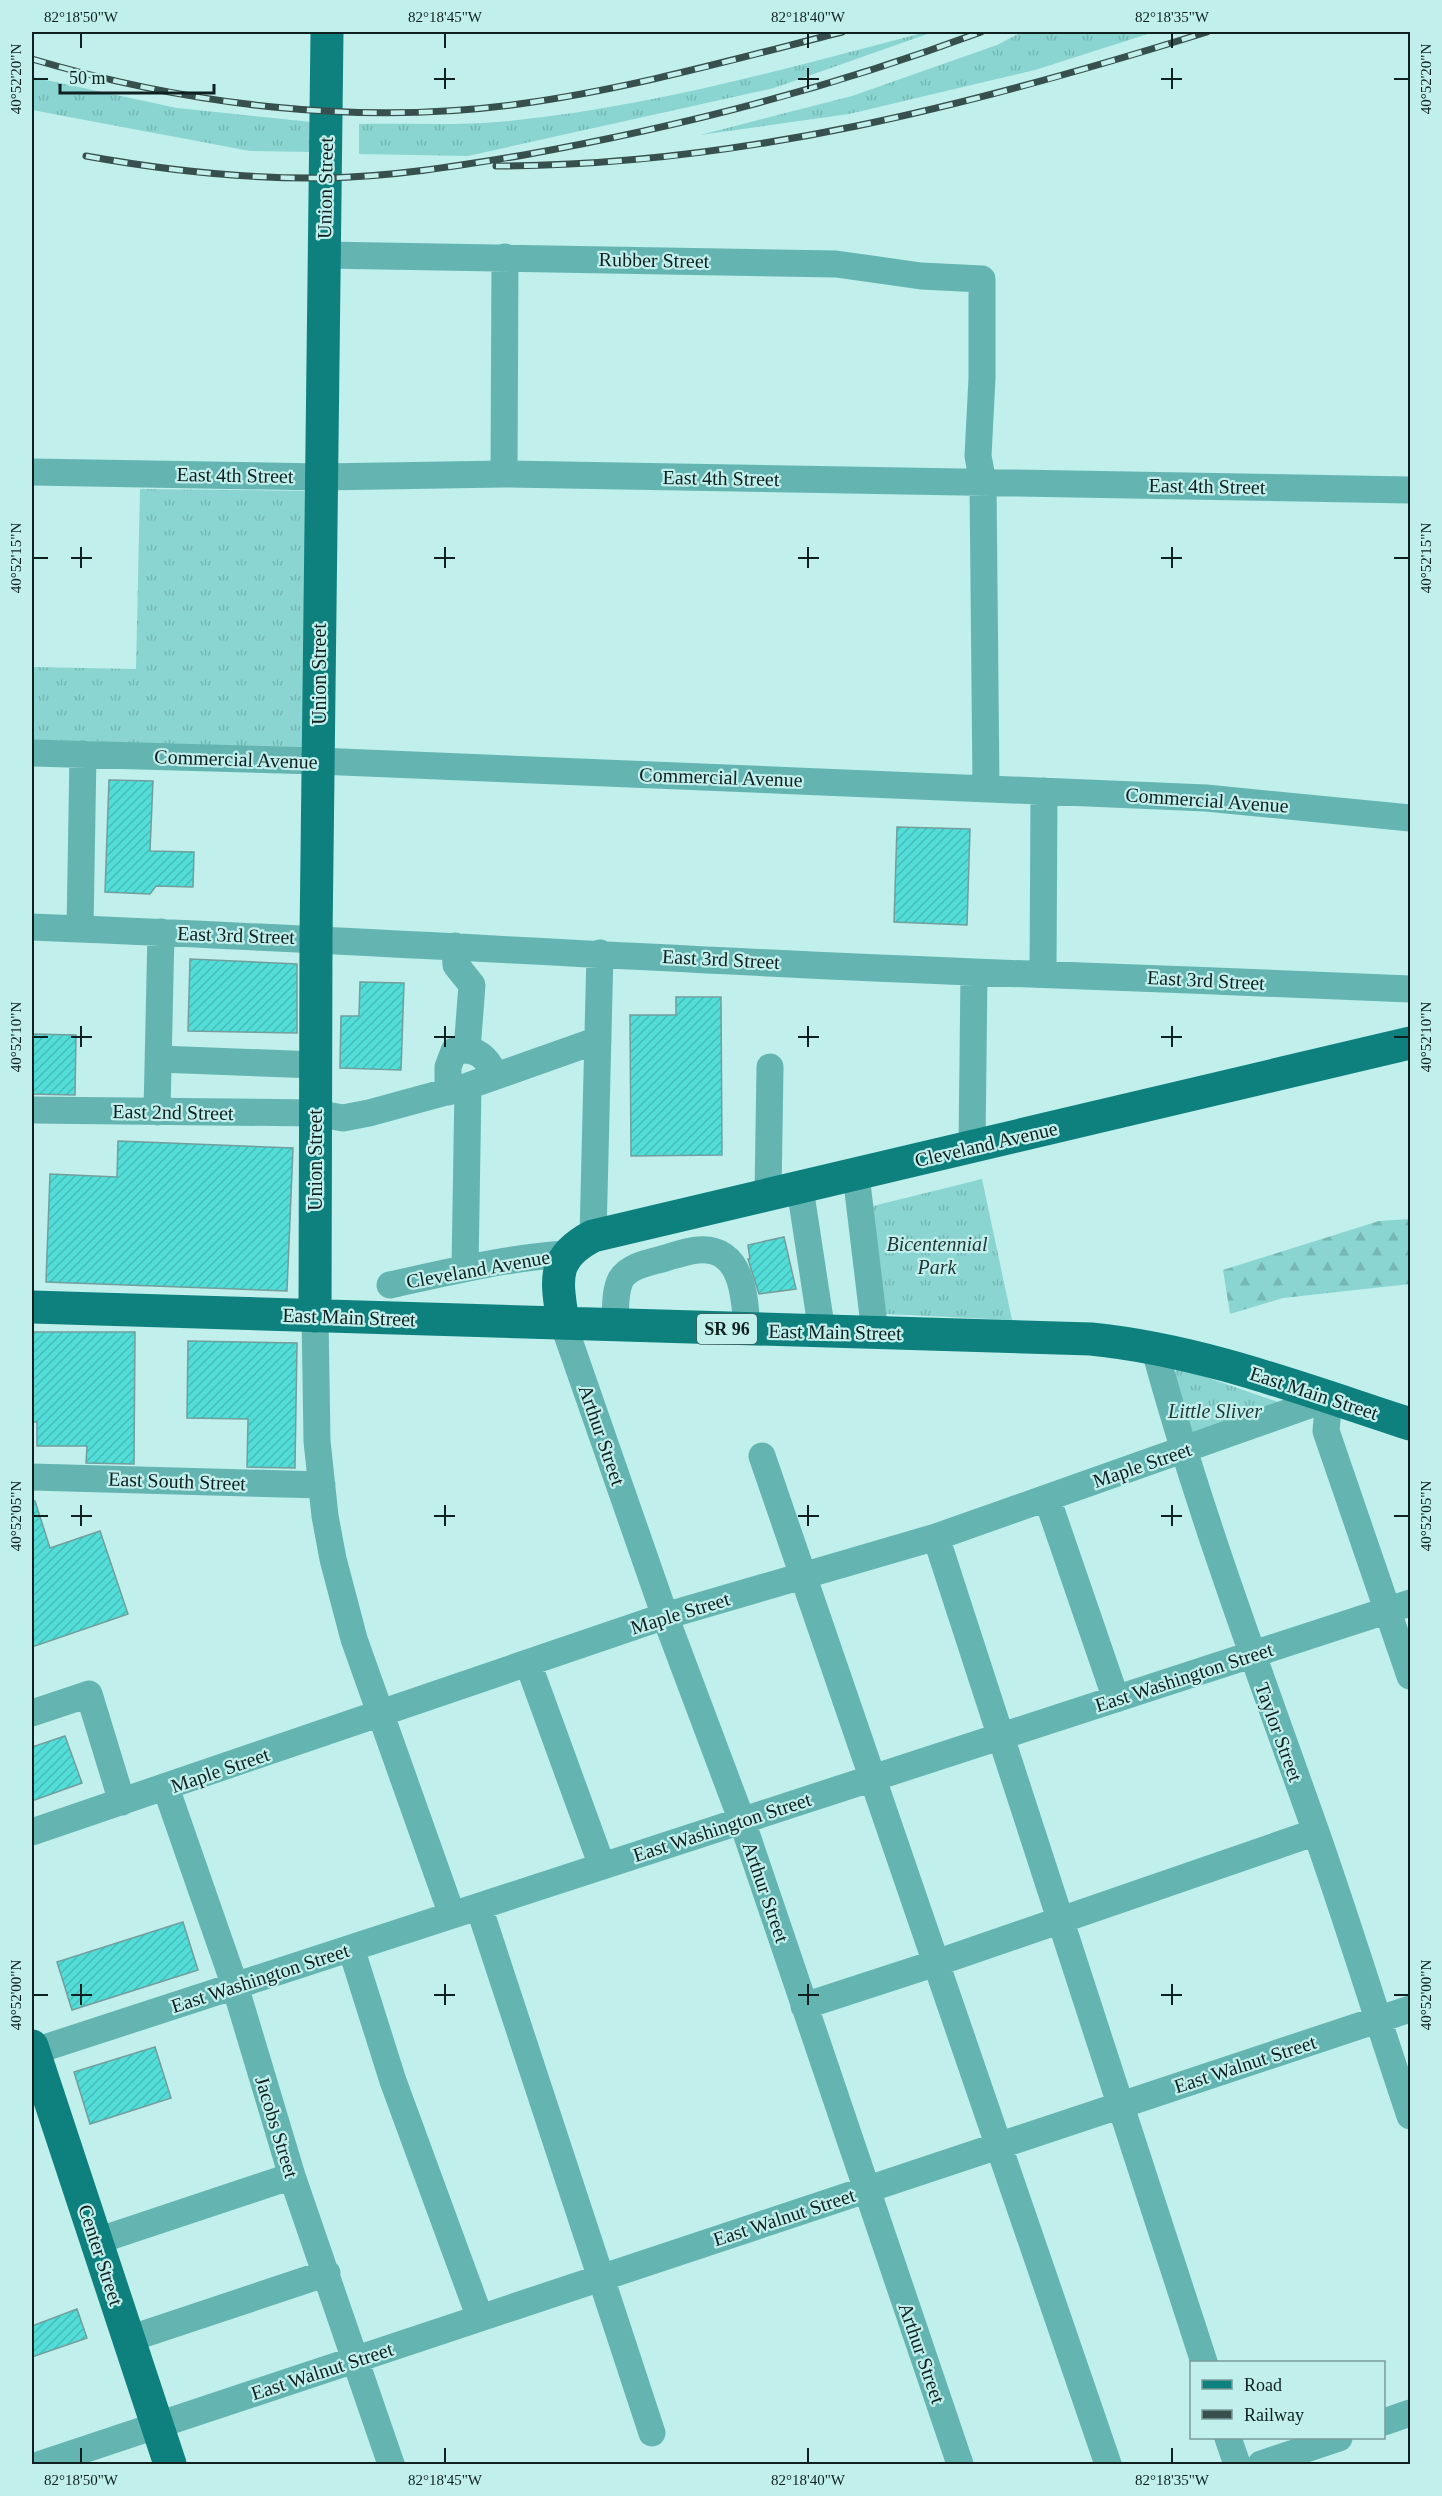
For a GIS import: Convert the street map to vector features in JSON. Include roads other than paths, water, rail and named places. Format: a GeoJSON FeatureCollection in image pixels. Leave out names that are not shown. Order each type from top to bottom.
{"type":"FeatureCollection","features":[{"type":"Feature","properties":{"kind":"main road","name":"Union Street"},"geometry":{"type":"LineString","coordinates":[[315,1316],[316,938],[327,32]]}},
{"type":"Feature","properties":{"kind":"main road","name":"Cleveland Avenue"},"geometry":{"type":"LineString","coordinates":[[564,1323],[558,1271],[566,1254],[576,1245],[593,1236],[1410,1043]]}},
{"type":"Feature","properties":{"kind":"main road","name":"East Main Street"},"geometry":{"type":"LineString","coordinates":[[32,1307],[1066,1338],[1154,1347],[1242,1370],[1410,1424]]}},
{"type":"Feature","properties":{"kind":"main road","name":"Center Street"},"geometry":{"type":"LineString","coordinates":[[32,2050],[170,2464]]}},
{"type":"Feature","properties":{"kind":"street","name":"Rubber Street"},"geometry":{"type":"LineString","coordinates":[[324,255],[836,264],[921,276],[982,279],[982,378],[978,456],[982,483]]}},
{"type":"Feature","properties":{"kind":"street"},"geometry":{"type":"LineString","coordinates":[[504,474],[505,257]]}},
{"type":"Feature","properties":{"kind":"street","name":"East 4th Street"},"geometry":{"type":"LineString","coordinates":[[32,472],[321,477],[504,474],[1410,490]]}},
{"type":"Feature","properties":{"kind":"street"},"geometry":{"type":"LineString","coordinates":[[982,483],[986,788]]}},
{"type":"Feature","properties":{"kind":"street","name":"Commercial Avenue"},"geometry":{"type":"LineString","coordinates":[[32,753],[318,761],[1206,798],[1410,818]]}},
{"type":"Feature","properties":{"kind":"street"},"geometry":{"type":"LineString","coordinates":[[80,929],[83,754]]}},
{"type":"Feature","properties":{"kind":"street"},"geometry":{"type":"LineString","coordinates":[[1043,974],[1044,791]]}},
{"type":"Feature","properties":{"kind":"street","name":"East 3rd Street"},"geometry":{"type":"LineString","coordinates":[[32,927],[316,938],[974,972],[1410,990]]}},
{"type":"Feature","properties":{"kind":"street"},"geometry":{"type":"LineString","coordinates":[[158,1112],[161,932]]}},
{"type":"Feature","properties":{"kind":"street"},"geometry":{"type":"LineString","coordinates":[[455,946],[456,965],[472,985],[467,1050]]}},
{"type":"Feature","properties":{"kind":"street"},"geometry":{"type":"LineString","coordinates":[[593,1236],[600,953]]}},
{"type":"Feature","properties":{"kind":"street"},"geometry":{"type":"LineString","coordinates":[[972,1148],[974,972]]}},
{"type":"Feature","properties":{"kind":"street","name":"East 2nd Street"},"geometry":{"type":"LineString","coordinates":[[32,1110],[315,1113],[343,1118],[458,1089],[598,1040]]}},
{"type":"Feature","properties":{"kind":"street"},"geometry":{"type":"LineString","coordinates":[[465,1268],[458,1089],[450,1056],[454,1051],[467,1050],[487,1059],[496,1076]]}},
{"type":"Feature","properties":{"kind":"street"},"geometry":{"type":"LineString","coordinates":[[159,1059],[316,1065]]}},
{"type":"Feature","properties":{"kind":"street"},"geometry":{"type":"LineString","coordinates":[[768,1195],[770,1067]]}},
{"type":"Feature","properties":{"kind":"street"},"geometry":{"type":"LineString","coordinates":[[856,1175],[876,1333]]}},
{"type":"Feature","properties":{"kind":"street"},"geometry":{"type":"LineString","coordinates":[[800,1188],[822,1332]]}},
{"type":"Feature","properties":{"kind":"street"},"geometry":{"type":"LineString","coordinates":[[615,1325],[617,1293],[621,1279],[631,1269],[697,1250],[723,1256],[731,1263],[741,1279],[747,1330]]}},
{"type":"Feature","properties":{"kind":"street","name":"Cleveland Avenue"},"geometry":{"type":"LineString","coordinates":[[390,1285],[465,1268],[534,1256],[566,1254]]}},
{"type":"Feature","properties":{"kind":"street"},"geometry":{"type":"LineString","coordinates":[[315,1316],[317,1441],[333,1559],[354,1639],[452,1915]]}},
{"type":"Feature","properties":{"kind":"street","name":"Arthur Street"},"geometry":{"type":"LineString","coordinates":[[564,1323],[665,1616],[742,1821],[960,2464]]}},
{"type":"Feature","properties":{"kind":"street","name":"Taylor Street"},"geometry":{"type":"LineString","coordinates":[[1154,1347],[1182,1451],[1251,1655],[1316,1832],[1410,2116]]}},
{"type":"Feature","properties":{"kind":"street"},"geometry":{"type":"LineString","coordinates":[[1329,1398],[1326,1431],[1399,1607],[1410,1676]]}},
{"type":"Feature","properties":{"kind":"street","name":"Maple Street"},"geometry":{"type":"LineString","coordinates":[[32,1832],[665,1616],[936,1537],[1329,1398]]}},
{"type":"Feature","properties":{"kind":"street"},"geometry":{"type":"LineString","coordinates":[[762,1456],[1108,2464]]}},
{"type":"Feature","properties":{"kind":"street","name":"East South Street"},"geometry":{"type":"LineString","coordinates":[[32,1477],[322,1485]]}},
{"type":"Feature","properties":{"kind":"street"},"geometry":{"type":"LineString","coordinates":[[1047,1498],[1116,1699]]}},
{"type":"Feature","properties":{"kind":"street"},"geometry":{"type":"LineString","coordinates":[[936,1537],[1204,2361]]}},
{"type":"Feature","properties":{"kind":"street","name":"East Washington Street"},"geometry":{"type":"LineString","coordinates":[[32,2050],[1399,1607]]}},
{"type":"Feature","properties":{"kind":"street"},"geometry":{"type":"LineString","coordinates":[[528,1663],[603,1866]]}},
{"type":"Feature","properties":{"kind":"street"},"geometry":{"type":"LineString","coordinates":[[32,1713],[89,1694],[122,1802]]}},
{"type":"Feature","properties":{"kind":"street","name":"Jacobs Street"},"geometry":{"type":"LineString","coordinates":[[166,1788],[235,1986],[292,2175],[391,2464]]}},
{"type":"Feature","properties":{"kind":"street"},"geometry":{"type":"LineString","coordinates":[[804,2006],[1060,1921],[1316,1832]]}},
{"type":"Feature","properties":{"kind":"street"},"geometry":{"type":"LineString","coordinates":[[479,1906],[652,2433]]}},
{"type":"Feature","properties":{"kind":"street"},"geometry":{"type":"LineString","coordinates":[[351,1948],[393,2081],[480,2318]]}},
{"type":"Feature","properties":{"kind":"street","name":"East Walnut Street"},"geometry":{"type":"LineString","coordinates":[[41,2464],[1410,2009]]}},
{"type":"Feature","properties":{"kind":"street"},"geometry":{"type":"LineString","coordinates":[[97,2241],[292,2175]]}},
{"type":"Feature","properties":{"kind":"street"},"geometry":{"type":"LineString","coordinates":[[129,2339],[327,2273]]}},
{"type":"Feature","properties":{"kind":"street"},"geometry":{"type":"LineString","coordinates":[[1385,2421],[1410,2413]]}},
{"type":"Feature","properties":{"kind":"street"},"geometry":{"type":"LineString","coordinates":[[1228,2439],[1237,2464]]}},
{"type":"Feature","properties":{"kind":"street"},"geometry":{"type":"LineString","coordinates":[[1261,2464],[1337,2439]]}},
{"type":"Feature","properties":{"kind":"railway"},"geometry":{"type":"LineString","coordinates":[[32,59],[151,89],[212,99],[335,112],[396,113],[458,110],[560,98],[682,72],[842,32]]}},
{"type":"Feature","properties":{"kind":"railway"},"geometry":{"type":"LineString","coordinates":[[86,156],[204,173],[293,178],[374,176],[449,167],[583,144],[756,104],[868,71],[981,32]]}},
{"type":"Feature","properties":{"kind":"railway"},"geometry":{"type":"LineString","coordinates":[[496,166],[587,163],[678,155],[767,143],[945,106],[1207,32]]}},
{"type":"Feature","properties":{"kind":"park label","name":"Bicentennial Park"},"geometry":{"type":"Point","coordinates":[937,1256]}},
{"type":"Feature","properties":{"kind":"park label","name":"Little Sliver"},"geometry":{"type":"Point","coordinates":[1215,1411]}}]}
